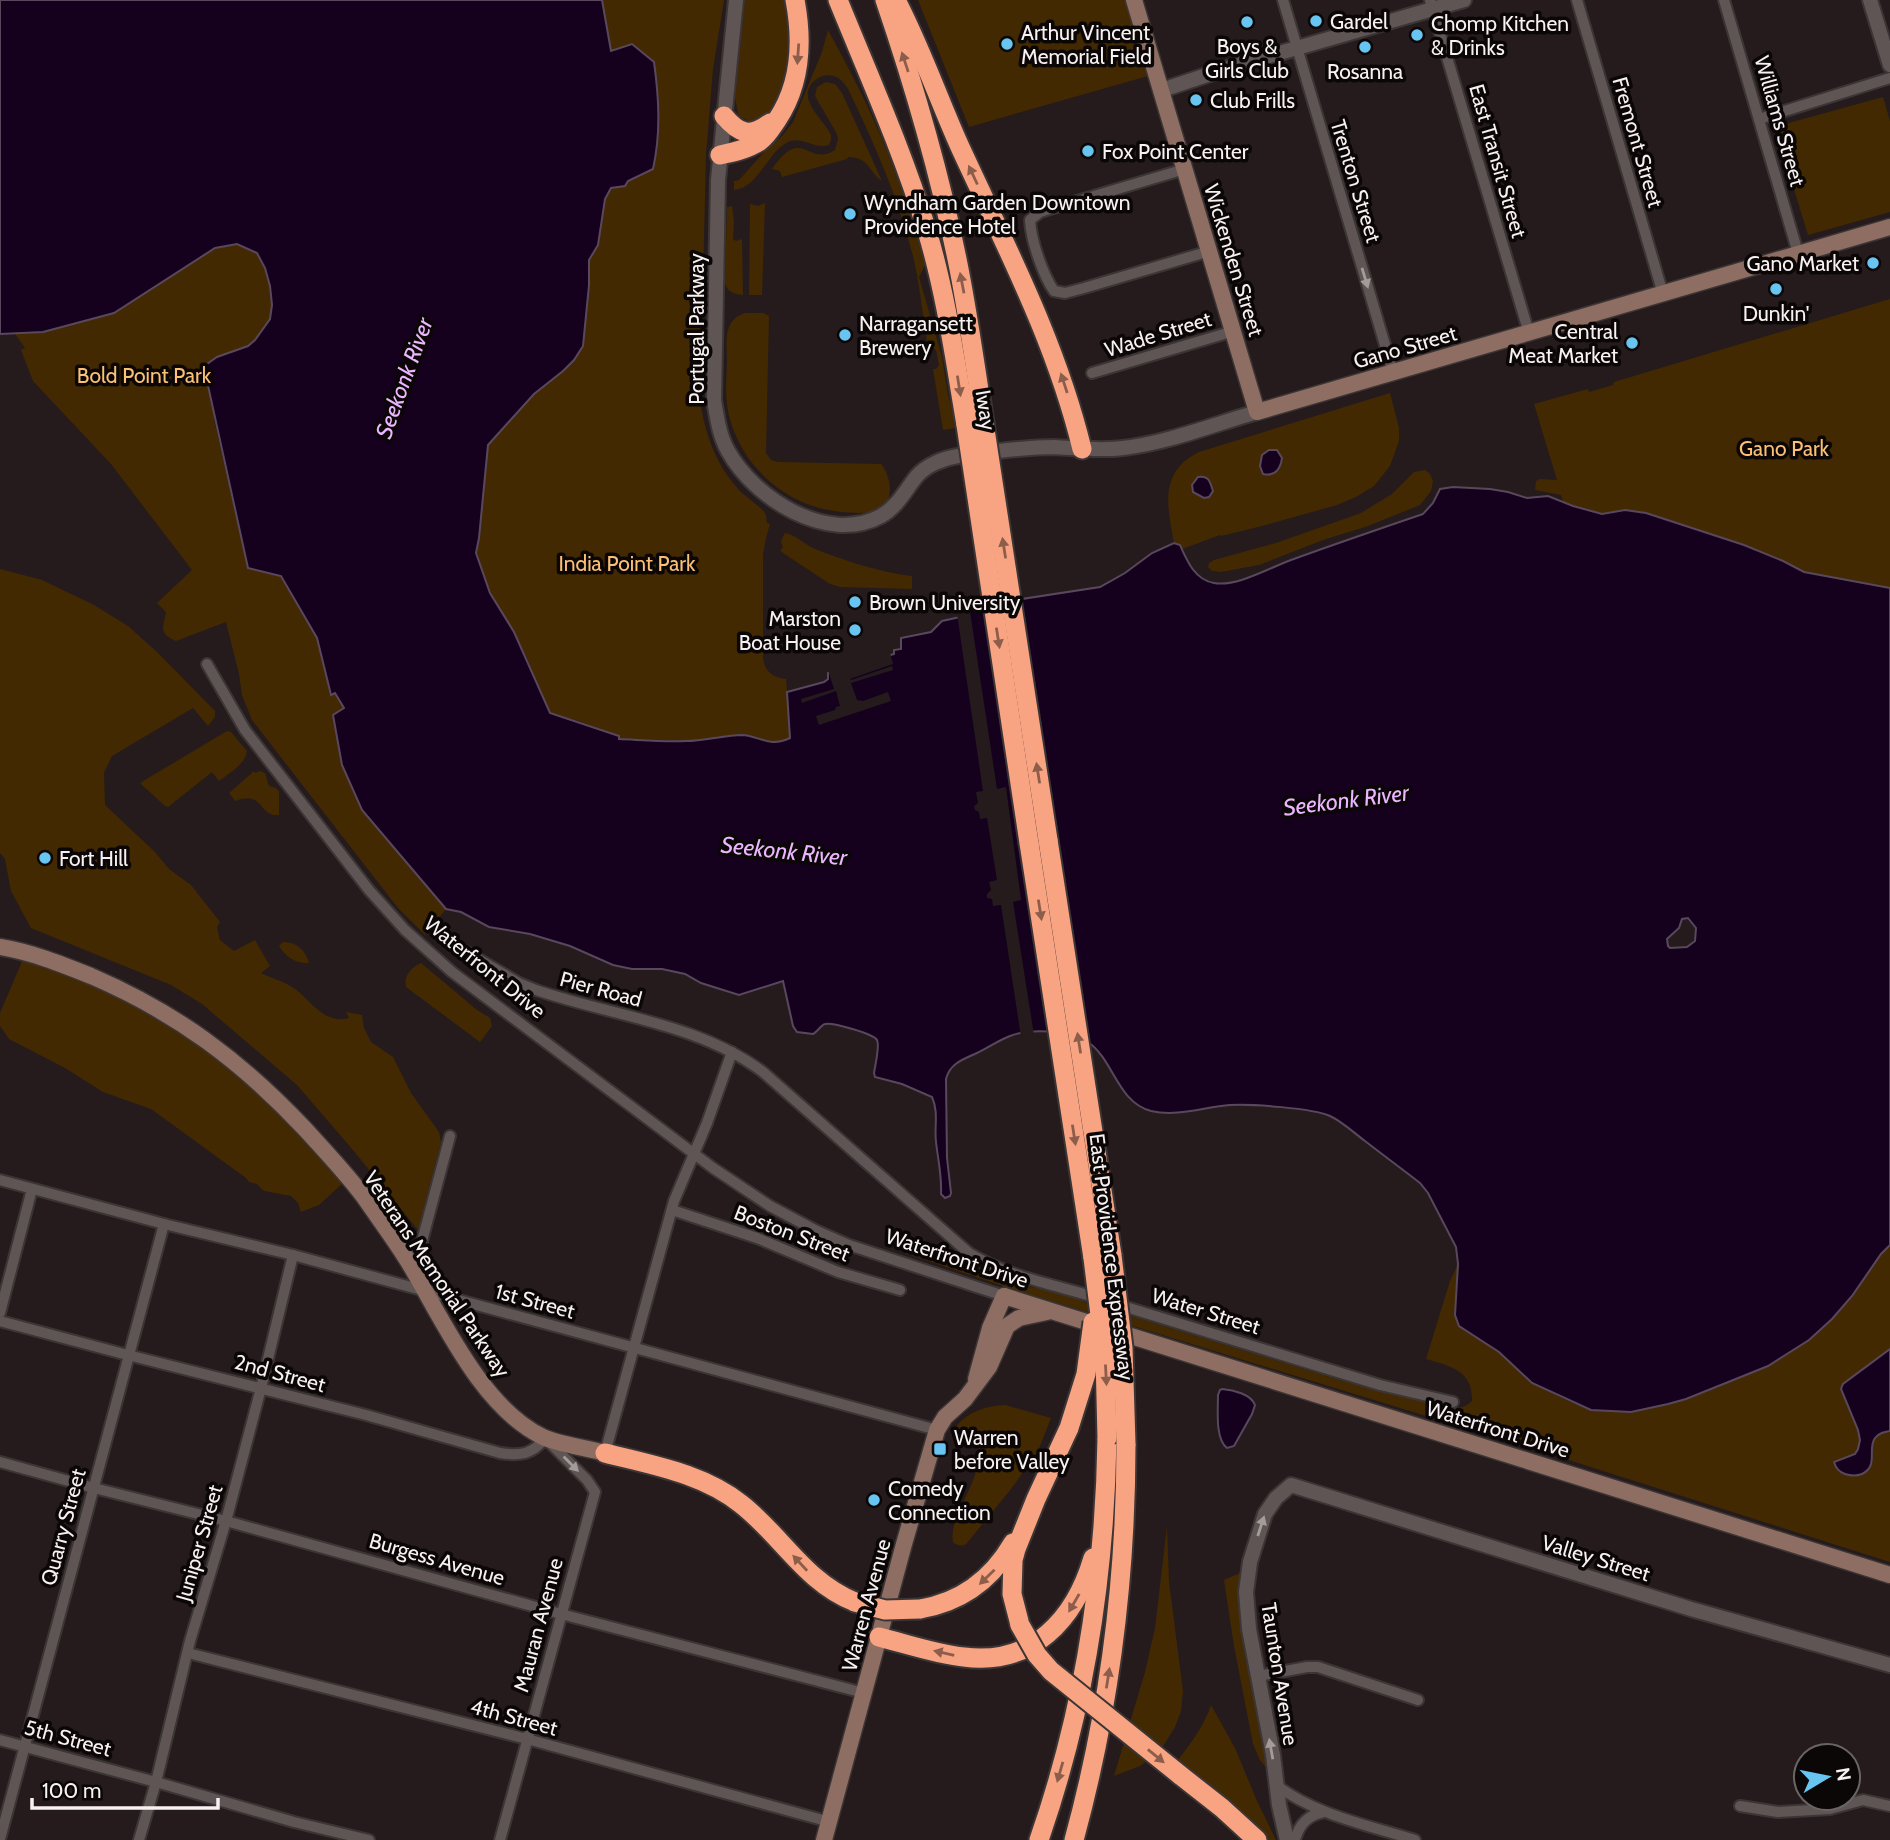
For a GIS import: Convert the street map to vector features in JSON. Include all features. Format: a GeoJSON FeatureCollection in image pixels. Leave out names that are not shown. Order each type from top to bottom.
{"type":"FeatureCollection","features":[{"type":"Feature","properties":{"kind":"highway"},"geometry":{"type":"LineString","coordinates":[[720,155],[746,149],[766,136],[790,95],[797,68],[799,34],[795,0]]}},
{"type":"Feature","properties":{"kind":"highway","name":"Iway"},"geometry":{"type":"LineString","coordinates":[[885,0],[913,87],[944,200],[963,287],[975,424],[1039,841]]}},
{"type":"Feature","properties":{"kind":"highway"},"geometry":{"type":"LineString","coordinates":[[897,0],[1048,339],[1065,386],[1082,449]]}},
{"type":"Feature","properties":{"kind":"highway","name":"Iway"},"geometry":{"type":"LineString","coordinates":[[840,6],[904,163],[927,230],[975,424]]}},
{"type":"Feature","properties":{"kind":"highway"},"geometry":{"type":"LineString","coordinates":[[724,116],[740,131],[751,132],[762,129],[779,117]]}},
{"type":"Feature","properties":{"kind":"highway","name":"East Providence Expressway"},"geometry":{"type":"LineString","coordinates":[[1039,841],[1116,1441],[1123,1534],[1114,1636],[1098,1737],[1074,1840]]}},
{"type":"Feature","properties":{"kind":"highway","name":"East Providence Expressway"},"geometry":{"type":"LineString","coordinates":[[1039,841],[1117,1294],[1124,1359],[1116,1441],[1105,1491],[1098,1583],[1082,1682],[1064,1759],[1039,1840]]}},
{"type":"Feature","properties":{"kind":"highway"},"geometry":{"type":"LineString","coordinates":[[1093,1258],[1091,1342],[1083,1387],[1069,1428],[1013,1560],[1012,1594],[1020,1625],[1030,1646],[1051,1671],[1222,1808],[1257,1840]]}},
{"type":"Feature","properties":{"kind":"highway"},"geometry":{"type":"LineString","coordinates":[[605,1453],[676,1471],[723,1491],[765,1525],[824,1586],[855,1602],[885,1610],[920,1609],[948,1602],[983,1581],[1007,1552],[1037,1499]]}},
{"type":"Feature","properties":{"kind":"highway"},"geometry":{"type":"LineString","coordinates":[[879,1637],[944,1654],[974,1658],[1007,1654],[1039,1641],[1066,1616],[1081,1591],[1096,1547],[1105,1491]]}},
{"type":"Feature","properties":{"kind":"main road","name":"Wickenden Street"},"geometry":{"type":"LineString","coordinates":[[1135,0],[1257,412]]}},
{"type":"Feature","properties":{"kind":"main road","name":"Gano Street"},"geometry":{"type":"LineString","coordinates":[[1257,412],[1890,228]]}},
{"type":"Feature","properties":{"kind":"main road","name":"Veterans Memorial Parkway"},"geometry":{"type":"LineString","coordinates":[[0,947],[61,964],[126,991],[175,1019],[219,1049],[260,1083],[330,1155],[362,1195],[409,1263],[469,1364],[501,1405],[545,1438],[605,1453]]}},
{"type":"Feature","properties":{"kind":"main road","name":"Waterfront Drive"},"geometry":{"type":"LineString","coordinates":[[1004,1296],[1890,1575]]}},
{"type":"Feature","properties":{"kind":"main road"},"geometry":{"type":"LineString","coordinates":[[1004,1296],[1004,1333]]}},
{"type":"Feature","properties":{"kind":"main road"},"geometry":{"type":"LineString","coordinates":[[975,1385],[990,1328],[1004,1296]]}},
{"type":"Feature","properties":{"kind":"main road"},"geometry":{"type":"LineString","coordinates":[[1004,1333],[1009,1324],[1019,1318],[1052,1311]]}},
{"type":"Feature","properties":{"kind":"main road","name":"Warren Avenue"},"geometry":{"type":"LineString","coordinates":[[824,1840],[937,1430],[945,1417],[965,1399],[989,1367],[1004,1333]]}},
{"type":"Feature","properties":{"kind":"street","name":"Portugal Parkway"},"geometry":{"type":"LineString","coordinates":[[736,0],[720,155],[713,400],[721,435],[738,467],[762,492],[790,510],[816,520],[848,525],[867,522],[883,515],[895,505],[917,475],[926,468]]}},
{"type":"Feature","properties":{"kind":"street","name":"Trenton Street"},"geometry":{"type":"LineString","coordinates":[[1283,0],[1393,372]]}},
{"type":"Feature","properties":{"kind":"street"},"geometry":{"type":"LineString","coordinates":[[1162,90],[1432,5],[1464,0]]}},
{"type":"Feature","properties":{"kind":"street","name":"Fremont Street"},"geometry":{"type":"LineString","coordinates":[[1577,0],[1663,294]]}},
{"type":"Feature","properties":{"kind":"street","name":"Williams Street"},"geometry":{"type":"LineString","coordinates":[[1724,0],[1798,254]]}},
{"type":"Feature","properties":{"kind":"street"},"geometry":{"type":"LineString","coordinates":[[1870,0],[1890,65]]}},
{"type":"Feature","properties":{"kind":"street","name":"East Transit Street"},"geometry":{"type":"LineString","coordinates":[[1432,5],[1529,333]]}},
{"type":"Feature","properties":{"kind":"street"},"geometry":{"type":"LineString","coordinates":[[1759,118],[1890,78]]}},
{"type":"Feature","properties":{"kind":"street"},"geometry":{"type":"LineString","coordinates":[[1185,169],[1040,212],[1030,220],[1033,240],[1049,285],[1059,293],[1210,251]]}},
{"type":"Feature","properties":{"kind":"street","name":"Wade Street"},"geometry":{"type":"LineString","coordinates":[[1093,373],[1234,331]]}},
{"type":"Feature","properties":{"kind":"street","name":"Gano Street"},"geometry":{"type":"LineString","coordinates":[[926,468],[947,458],[961,456],[1052,447],[1116,449],[1151,443],[1257,412]]}},
{"type":"Feature","properties":{"kind":"street","name":"Waterfront Drive"},"geometry":{"type":"LineString","coordinates":[[207,664],[245,730],[369,890],[405,930],[452,972],[695,1154],[761,1200],[849,1245],[1004,1296]]}},
{"type":"Feature","properties":{"kind":"street","name":"Pier Road"},"geometry":{"type":"LineString","coordinates":[[465,951],[536,990],[659,1025],[732,1052]]}},
{"type":"Feature","properties":{"kind":"street"},"geometry":{"type":"LineString","coordinates":[[605,1453],[672,1210],[732,1052]]}},
{"type":"Feature","properties":{"kind":"street","name":"Water Street"},"geometry":{"type":"LineString","coordinates":[[732,1052],[763,1072],[960,1247],[985,1262],[1016,1275],[1380,1385],[1453,1402]]}},
{"type":"Feature","properties":{"kind":"street"},"geometry":{"type":"LineString","coordinates":[[409,1263],[422,1241],[450,1136]]}},
{"type":"Feature","properties":{"kind":"street","name":"1st Street"},"geometry":{"type":"LineString","coordinates":[[0,1180],[293,1255],[937,1430]]}},
{"type":"Feature","properties":{"kind":"street"},"geometry":{"type":"LineString","coordinates":[[0,1314],[32,1189]]}},
{"type":"Feature","properties":{"kind":"street","name":"Boston Street"},"geometry":{"type":"LineString","coordinates":[[672,1210],[765,1241],[838,1272],[900,1290]]}},
{"type":"Feature","properties":{"kind":"street","name":"Quarry Street"},"geometry":{"type":"LineString","coordinates":[[0,1839],[164,1224]]}},
{"type":"Feature","properties":{"kind":"street","name":"Juniper Street"},"geometry":{"type":"LineString","coordinates":[[139,1840],[226,1521],[293,1255]]}},
{"type":"Feature","properties":{"kind":"street","name":"2nd Street"},"geometry":{"type":"LineString","coordinates":[[0,1321],[500,1453],[529,1453],[545,1438]]}},
{"type":"Feature","properties":{"kind":"street","name":"Mauran Avenue"},"geometry":{"type":"LineString","coordinates":[[500,1840],[594,1492],[587,1480],[545,1438]]}},
{"type":"Feature","properties":{"kind":"street","name":"Burgess Avenue"},"geometry":{"type":"LineString","coordinates":[[0,1462],[864,1693]]}},
{"type":"Feature","properties":{"kind":"street","name":"Valley Street"},"geometry":{"type":"LineString","coordinates":[[1291,1485],[1678,1605],[1890,1665]]}},
{"type":"Feature","properties":{"kind":"street","name":"Taunton Avenue"},"geometry":{"type":"LineString","coordinates":[[1287,1840],[1247,1615],[1246,1592],[1253,1551],[1268,1509],[1280,1493],[1291,1485]]}},
{"type":"Feature","properties":{"kind":"street","name":"4th Street"},"geometry":{"type":"LineString","coordinates":[[188,1653],[527,1739],[830,1822]]}},
{"type":"Feature","properties":{"kind":"street"},"geometry":{"type":"LineString","coordinates":[[1258,1676],[1302,1667],[1318,1667],[1418,1700]]}},
{"type":"Feature","properties":{"kind":"street","name":"5th Street"},"geometry":{"type":"LineString","coordinates":[[0,1740],[369,1840]]}},
{"type":"Feature","properties":{"kind":"street"},"geometry":{"type":"LineString","coordinates":[[1276,1785],[1292,1797],[1325,1812],[1415,1840]]}},
{"type":"Feature","properties":{"kind":"street"},"geometry":{"type":"LineString","coordinates":[[1740,1806],[1777,1812],[1830,1809],[1863,1800],[1890,1806]]}},
{"type":"Feature","properties":{"kind":"street"},"geometry":{"type":"LineString","coordinates":[[1295,1840],[1304,1821],[1314,1814],[1325,1812]]}},
{"type":"Feature","properties":{"kind":"green space","name":"India Point Park"},"geometry":{"type":"Polygon","coordinates":[[[602,0],[724,0],[713,69],[706,154],[700,402],[705,427],[724,471],[740,491],[763,511],[767,523],[770,524],[763,555],[763,659],[771,674],[786,679],[790,738],[772,743],[752,737],[734,736],[685,741],[619,739],[619,736],[579,721],[552,714],[526,656],[487,585],[478,560],[488,445],[534,394],[574,360],[583,346],[589,260],[598,245],[605,199],[611,188],[659,131],[654,62],[611,51],[602,0]]]}},
{"type":"Feature","properties":{"kind":"green space"},"geometry":{"type":"Polygon","coordinates":[[[745,0],[788,0],[792,31],[788,81],[770,114],[754,124],[738,114],[735,97],[745,0]]]}},
{"type":"Feature","properties":{"kind":"green space"},"geometry":{"type":"Polygon","coordinates":[[[918,0],[1126,0],[1148,76],[969,127],[918,0]]]}},
{"type":"Feature","properties":{"kind":"green space"},"geometry":{"type":"Polygon","coordinates":[[[828,30],[855,80],[890,158],[912,222],[925,265],[919,277],[942,357],[955,428],[943,430],[933,369],[939,365],[936,350],[928,348],[907,234],[885,171],[848,89],[841,80],[835,76],[822,76],[809,88],[809,101],[813,110],[831,135],[829,145],[818,146],[797,140],[786,143],[749,184],[734,190],[734,181],[739,180],[793,122],[822,52],[828,30]]]}},
{"type":"Feature","properties":{"kind":"green space"},"geometry":{"type":"Polygon","coordinates":[[[826,82],[835,84],[842,93],[882,181],[865,162],[848,157],[782,177],[780,171],[772,169],[782,156],[791,150],[798,148],[826,154],[835,150],[837,134],[815,96],[817,87],[826,82]]]}},
{"type":"Feature","properties":{"kind":"green space"},"geometry":{"type":"Polygon","coordinates":[[[1883,97],[1890,121],[1890,212],[1808,235],[1776,130],[1778,126],[1883,97]]]}},
{"type":"Feature","properties":{"kind":"green space"},"geometry":{"type":"Polygon","coordinates":[[[765,203],[762,295],[749,295],[750,204],[758,206],[765,203]]]}},
{"type":"Feature","properties":{"kind":"green space"},"geometry":{"type":"Polygon","coordinates":[[[732,206],[733,239],[742,239],[743,295],[731,292],[725,283],[727,207],[732,206]]]}},
{"type":"Feature","properties":{"kind":"green space","name":"Bold Point Park"},"geometry":{"type":"Polygon","coordinates":[[[220,217],[292,283],[214,420],[248,568],[280,576],[317,638],[330,695],[335,692],[344,708],[333,715],[342,765],[362,810],[446,909],[425,935],[398,908],[252,720],[242,695],[226,622],[176,641],[166,635],[163,625],[166,612],[157,603],[192,570],[111,464],[33,381],[21,350],[25,348],[13,331],[220,217]]]}},
{"type":"Feature","properties":{"kind":"green space","name":"Gano Park"},"geometry":{"type":"Polygon","coordinates":[[[1890,299],[1890,588],[1804,572],[1744,545],[1646,513],[1625,510],[1602,514],[1563,502],[1561,495],[1535,490],[1536,481],[1540,479],[1557,480],[1534,404],[1613,385],[1614,382],[1890,299]]]}},
{"type":"Feature","properties":{"kind":"green space"},"geometry":{"type":"Polygon","coordinates":[[[745,313],[763,313],[769,316],[766,453],[771,460],[778,462],[881,464],[890,486],[889,499],[882,508],[866,513],[835,511],[799,500],[768,480],[744,451],[729,416],[726,383],[727,334],[732,321],[745,313]]]}},
{"type":"Feature","properties":{"kind":"green space"},"geometry":{"type":"Polygon","coordinates":[[[1390,393],[1399,428],[1399,441],[1390,466],[1374,486],[1337,505],[1220,535],[1182,549],[1174,543],[1169,516],[1169,491],[1177,469],[1186,460],[1199,452],[1390,393]]]}},
{"type":"Feature","properties":{"kind":"green space"},"geometry":{"type":"Polygon","coordinates":[[[1425,470],[1433,481],[1431,491],[1420,505],[1259,565],[1221,572],[1212,571],[1208,567],[1214,560],[1276,543],[1361,513],[1392,494],[1414,472],[1425,470]]]}},
{"type":"Feature","properties":{"kind":"green space"},"geometry":{"type":"Polygon","coordinates":[[[785,533],[815,549],[850,562],[912,576],[912,589],[840,587],[830,584],[780,550],[783,548],[781,541],[785,533]]]}},
{"type":"Feature","properties":{"kind":"green space"},"geometry":{"type":"Polygon","coordinates":[[[0,569],[42,580],[94,605],[128,626],[215,711],[215,717],[208,726],[193,708],[112,756],[104,773],[105,805],[155,852],[169,869],[191,885],[220,922],[217,927],[220,940],[234,951],[255,940],[270,966],[261,973],[292,987],[318,1010],[332,1018],[349,1018],[346,1012],[362,1015],[364,1028],[371,1042],[393,1057],[411,1093],[439,1132],[441,1142],[418,1230],[297,1085],[202,1004],[171,985],[31,928],[11,891],[5,859],[0,853],[0,569]]]}},
{"type":"Feature","properties":{"kind":"green space"},"geometry":{"type":"Polygon","coordinates":[[[227,731],[231,732],[247,751],[240,765],[219,781],[212,772],[168,807],[140,783],[227,731]]]}},
{"type":"Feature","properties":{"kind":"green space"},"geometry":{"type":"Polygon","coordinates":[[[254,771],[265,773],[269,786],[279,791],[279,815],[272,815],[252,799],[235,801],[229,793],[254,771]]]}},
{"type":"Feature","properties":{"kind":"green space"},"geometry":{"type":"Polygon","coordinates":[[[283,942],[299,947],[309,963],[296,961],[288,956],[279,946],[283,942]]]}},
{"type":"Feature","properties":{"kind":"green space"},"geometry":{"type":"Polygon","coordinates":[[[23,959],[49,961],[169,1022],[262,1089],[343,1183],[319,1205],[301,1212],[298,1203],[291,1196],[264,1191],[257,1184],[249,1182],[151,1109],[103,1092],[65,1068],[9,1039],[0,1026],[0,1013],[23,959]]]}},
{"type":"Feature","properties":{"kind":"green space"},"geometry":{"type":"Polygon","coordinates":[[[421,963],[490,1018],[492,1026],[480,1042],[406,987],[409,972],[421,963]]]}},
{"type":"Feature","properties":{"kind":"green space"},"geometry":{"type":"Polygon","coordinates":[[[914,1240],[944,1246],[969,1264],[1029,1287],[1056,1291],[1343,1381],[1458,1408],[1472,1401],[1469,1382],[1451,1367],[1426,1359],[1450,1281],[1458,1264],[1455,1315],[1459,1326],[1499,1352],[1532,1383],[1568,1401],[1592,1410],[1631,1412],[1686,1399],[1768,1366],[1832,1319],[1890,1245],[1890,1349],[1843,1384],[1841,1390],[1859,1436],[1857,1450],[1843,1458],[1871,1466],[1875,1439],[1878,1435],[1890,1431],[1890,1562],[1006,1287],[905,1253],[908,1244],[914,1240]]]}},
{"type":"Feature","properties":{"kind":"green space"},"geometry":{"type":"Polygon","coordinates":[[[1005,1405],[1051,1418],[1038,1451],[1011,1489],[967,1543],[958,1545],[953,1542],[953,1531],[975,1476],[979,1451],[972,1439],[954,1430],[976,1411],[1005,1405]]]}},
{"type":"Feature","properties":{"kind":"green space"},"geometry":{"type":"Polygon","coordinates":[[[1167,1526],[1169,1582],[1183,1691],[1181,1711],[1175,1727],[1160,1751],[1140,1766],[1114,1776],[1145,1672],[1155,1628],[1167,1526]]]}},
{"type":"Feature","properties":{"kind":"green space"},"geometry":{"type":"Polygon","coordinates":[[[1240,1573],[1241,1618],[1268,1770],[1253,1744],[1224,1580],[1240,1573]]]}},
{"type":"Feature","properties":{"kind":"green space"},"geometry":{"type":"Polygon","coordinates":[[[1211,1705],[1235,1748],[1276,1840],[1268,1840],[1231,1804],[1178,1760],[1201,1727],[1211,1705]]]}},
{"type":"Feature","properties":{"kind":"water","name":"Seekonk River"},"geometry":{"type":"Polygon","coordinates":[[[0,0],[602,0],[611,51],[632,44],[654,62],[658,116],[653,169],[628,181],[625,186],[611,188],[605,199],[598,245],[589,260],[583,346],[574,360],[534,394],[488,445],[476,553],[490,593],[514,632],[550,713],[619,736],[619,739],[686,741],[742,735],[770,742],[783,741],[790,738],[787,692],[824,682],[828,679],[828,673],[894,654],[894,650],[901,649],[901,638],[931,632],[942,621],[960,617],[976,606],[1100,587],[1152,553],[1174,543],[1180,545],[1192,569],[1202,578],[1214,583],[1233,582],[1423,514],[1440,489],[1453,487],[1490,489],[1527,498],[1548,496],[1602,514],[1625,510],[1646,513],[1744,545],[1804,572],[1890,588],[1890,1245],[1852,1296],[1809,1340],[1768,1366],[1686,1399],[1631,1412],[1591,1410],[1532,1383],[1499,1352],[1459,1326],[1455,1315],[1458,1264],[1456,1247],[1428,1193],[1420,1183],[1339,1121],[1321,1113],[1267,1106],[1230,1105],[1171,1113],[1151,1111],[1130,1099],[1097,1050],[1088,1042],[1071,1035],[1050,1032],[1018,1033],[954,1065],[946,1079],[947,1158],[951,1193],[945,1198],[941,1194],[932,1097],[902,1084],[875,1077],[878,1047],[874,1038],[829,1024],[813,1034],[797,1032],[793,1026],[783,981],[739,995],[701,983],[685,974],[662,969],[632,969],[613,965],[570,946],[530,934],[489,927],[461,912],[446,909],[362,810],[342,765],[333,715],[344,708],[335,693],[331,695],[317,638],[281,576],[248,568],[207,381],[207,364],[217,357],[248,346],[270,319],[270,286],[257,253],[237,244],[215,248],[114,313],[43,332],[0,334],[0,0]],[[1688,918],[1682,919],[1679,928],[1667,939],[1668,946],[1687,947],[1695,941],[1696,928],[1688,918]]]}},
{"type":"Feature","properties":{"kind":"water"},"geometry":{"type":"Polygon","coordinates":[[[1269,450],[1277,450],[1282,458],[1278,469],[1269,475],[1263,474],[1260,466],[1262,455],[1269,450]]]}},
{"type":"Feature","properties":{"kind":"water"},"geometry":{"type":"Polygon","coordinates":[[[1198,477],[1205,477],[1210,482],[1213,491],[1209,497],[1204,498],[1193,492],[1192,485],[1198,477]]]}},
{"type":"Feature","properties":{"kind":"water"},"geometry":{"type":"Polygon","coordinates":[[[1890,1349],[1890,1431],[1875,1438],[1867,1471],[1858,1475],[1845,1474],[1838,1470],[1834,1462],[1855,1454],[1860,1440],[1841,1389],[1843,1384],[1890,1349]]]}},
{"type":"Feature","properties":{"kind":"water"},"geometry":{"type":"Polygon","coordinates":[[[1222,1389],[1246,1395],[1255,1405],[1234,1446],[1227,1448],[1223,1444],[1218,1424],[1218,1395],[1222,1389]]]}},
{"type":"Feature","properties":{"kind":"pier"},"geometry":{"type":"Polygon","coordinates":[[[969,605],[997,789],[1006,787],[1021,900],[1013,902],[1034,1035],[1021,1037],[1001,905],[993,906],[992,899],[987,898],[991,890],[989,882],[997,880],[987,818],[980,819],[974,806],[978,803],[976,792],[983,791],[957,614],[969,605]]]}},
{"type":"Feature","properties":{"kind":"pier"},"geometry":{"type":"Polygon","coordinates":[[[890,653],[893,664],[850,679],[892,666],[893,670],[851,683],[857,700],[863,701],[888,692],[891,701],[819,725],[816,716],[840,706],[836,691],[802,703],[801,699],[834,689],[828,670],[890,653]]]}},
{"type":"Feature","properties":{"kind":"place","name":"Gardel"},"geometry":{"type":"Point","coordinates":[1316,21]}},
{"type":"Feature","properties":{"kind":"place","name":"Boys & Girls Club"},"geometry":{"type":"Point","coordinates":[1247,22]}},
{"type":"Feature","properties":{"kind":"place","name":"Chomp Kitchen & Drinks"},"geometry":{"type":"Point","coordinates":[1417,35]}},
{"type":"Feature","properties":{"kind":"place","name":"Arthur Vincent Memorial Field"},"geometry":{"type":"Point","coordinates":[1007,44]}},
{"type":"Feature","properties":{"kind":"place","name":"Rosanna"},"geometry":{"type":"Point","coordinates":[1365,47]}},
{"type":"Feature","properties":{"kind":"place","name":"Club Frills"},"geometry":{"type":"Point","coordinates":[1196,100]}},
{"type":"Feature","properties":{"kind":"place","name":"Fox Point Center"},"geometry":{"type":"Point","coordinates":[1088,151]}},
{"type":"Feature","properties":{"kind":"place","name":"Wyndham Garden Downtown Providence Hotel"},"geometry":{"type":"Point","coordinates":[850,214]}},
{"type":"Feature","properties":{"kind":"place","name":"Gano Market"},"geometry":{"type":"Point","coordinates":[1873,263]}},
{"type":"Feature","properties":{"kind":"place","name":"Dunkin'"},"geometry":{"type":"Point","coordinates":[1776,289]}},
{"type":"Feature","properties":{"kind":"place","name":"Narragansett Brewery"},"geometry":{"type":"Point","coordinates":[845,335]}},
{"type":"Feature","properties":{"kind":"place","name":"Central Meat Market"},"geometry":{"type":"Point","coordinates":[1632,343]}},
{"type":"Feature","properties":{"kind":"place","name":"Brown University"},"geometry":{"type":"Point","coordinates":[855,602]}},
{"type":"Feature","properties":{"kind":"place","name":"Marston Boat House"},"geometry":{"type":"Point","coordinates":[855,630]}},
{"type":"Feature","properties":{"kind":"place","name":"Fort Hill"},"geometry":{"type":"Point","coordinates":[45,858]}},
{"type":"Feature","properties":{"kind":"place","name":"Warren before Valley"},"geometry":{"type":"Point","coordinates":[940,1449]}},
{"type":"Feature","properties":{"kind":"place","name":"Comedy Connection"},"geometry":{"type":"Point","coordinates":[874,1500]}}]}
